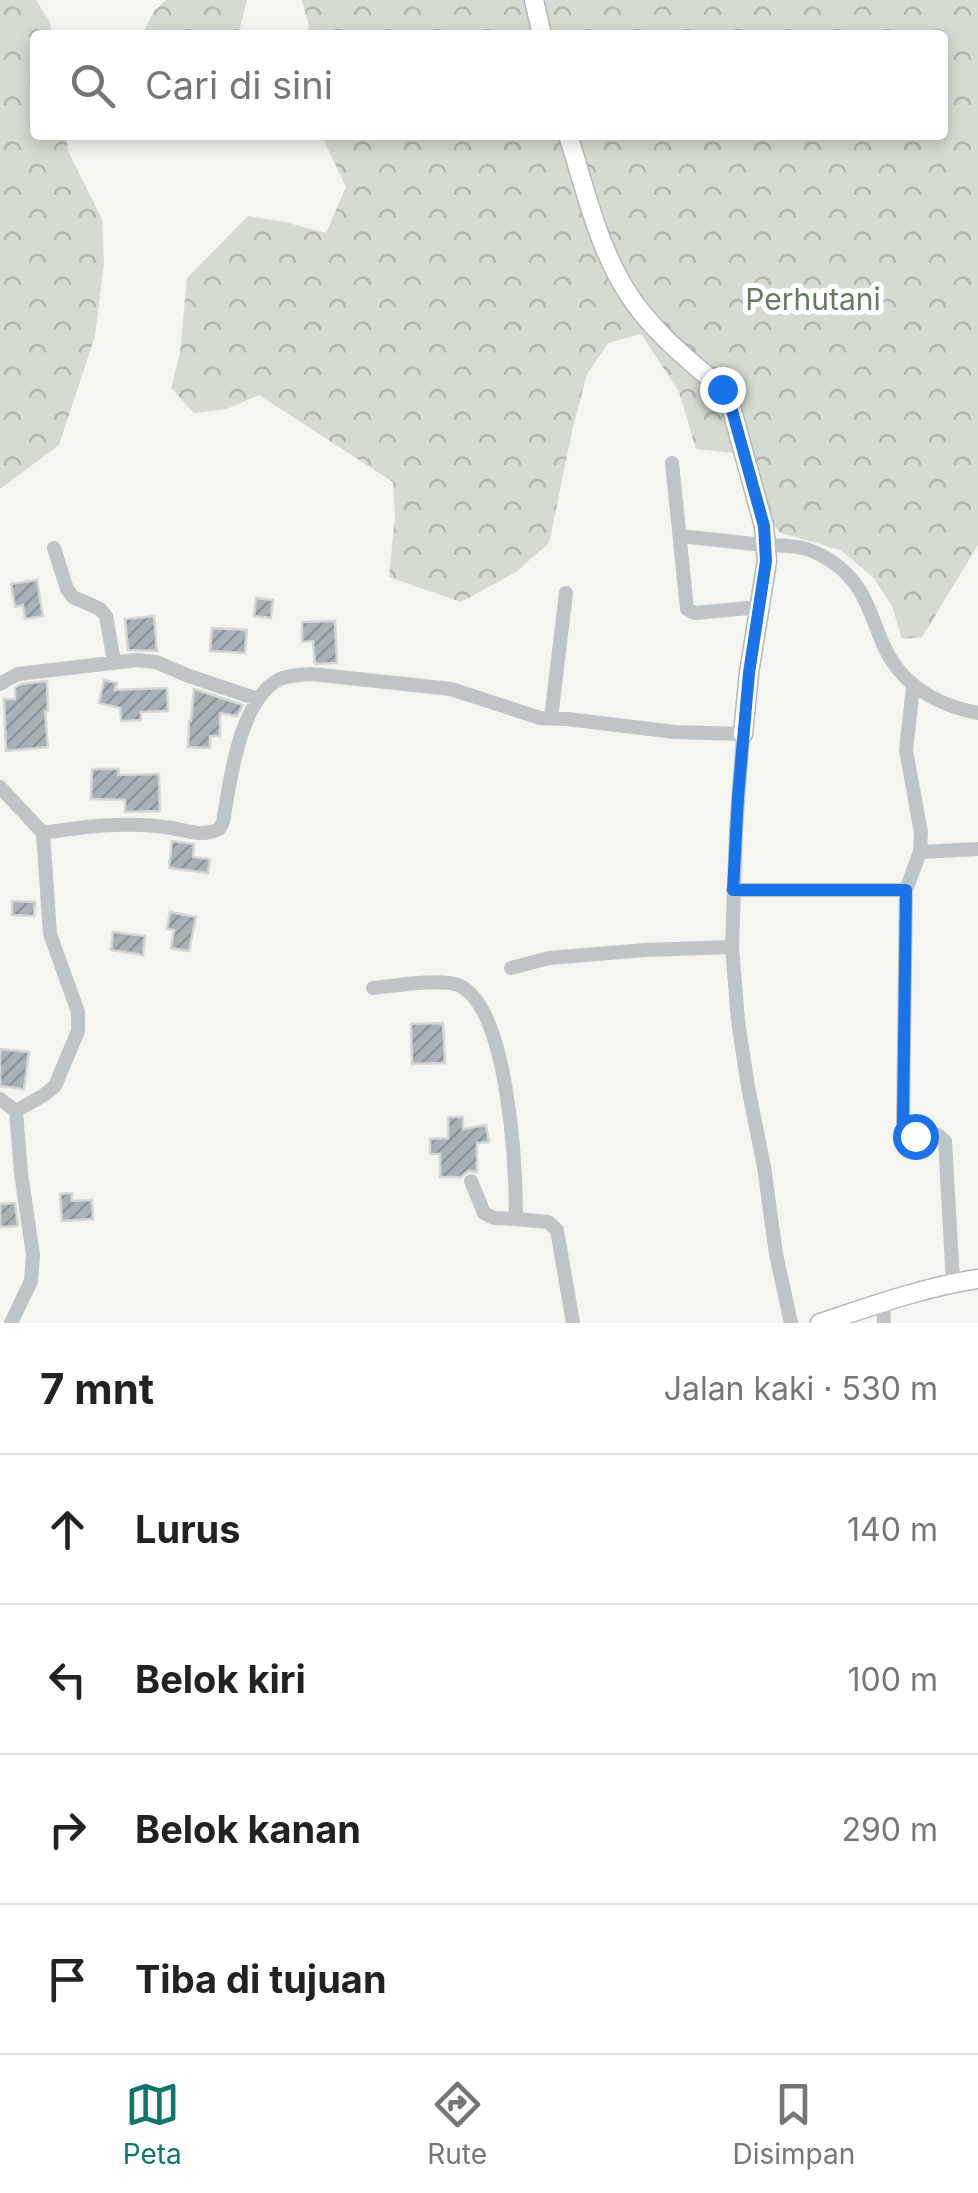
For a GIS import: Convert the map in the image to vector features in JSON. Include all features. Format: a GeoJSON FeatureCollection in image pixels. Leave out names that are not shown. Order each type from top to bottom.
{"type":"FeatureCollection","features":[{"type":"Feature","properties":{"kind":"main road"},"geometry":{"type":"LineString","coordinates":[[534,0],[541,30]]}},
{"type":"Feature","properties":{"kind":"main road"},"geometry":{"type":"LineString","coordinates":[[570,140],[600,234],[628,294],[670,344],[727,396],[767,545],[743,734]]}},
{"type":"Feature","properties":{"kind":"main road"},"geometry":{"type":"LineString","coordinates":[[820,1323],[882,1302],[978,1278]]}},
{"type":"Feature","properties":{"kind":"street"},"geometry":{"type":"LineString","coordinates":[[672,463],[686,605],[690,612],[760,607]]}},
{"type":"Feature","properties":{"kind":"street"},"geometry":{"type":"LineString","coordinates":[[680,536],[805,548],[829,559],[852,577],[864,594],[899,673],[913,686],[978,713]]}},
{"type":"Feature","properties":{"kind":"street"},"geometry":{"type":"LineString","coordinates":[[54,548],[73,597],[100,608],[106,616],[114,661]]}},
{"type":"Feature","properties":{"kind":"street"},"geometry":{"type":"LineString","coordinates":[[551,718],[566,592]]}},
{"type":"Feature","properties":{"kind":"street"},"geometry":{"type":"LineString","coordinates":[[0,684],[18,674],[137,660],[156,662],[258,699]]}},
{"type":"Feature","properties":{"kind":"street"},"geometry":{"type":"LineString","coordinates":[[43,833],[132,823],[203,834],[219,829],[241,736],[258,699],[269,686],[292,676],[311,674],[452,688],[528,715],[644,730],[743,734],[732,947],[738,1021],[791,1323]]}},
{"type":"Feature","properties":{"kind":"street"},"geometry":{"type":"LineString","coordinates":[[913,686],[906,750],[921,833],[920,852],[906,890],[903,1122],[910,1135],[938,1135],[946,1141],[954,1282]]}},
{"type":"Feature","properties":{"kind":"street"},"geometry":{"type":"LineString","coordinates":[[0,787],[43,833],[50,934],[78,1012],[78,1031],[55,1086],[16,1111]]}},
{"type":"Feature","properties":{"kind":"street"},"geometry":{"type":"LineString","coordinates":[[920,852],[978,849]]}},
{"type":"Feature","properties":{"kind":"street"},"geometry":{"type":"LineString","coordinates":[[733,890],[906,890]]}},
{"type":"Feature","properties":{"kind":"street"},"geometry":{"type":"LineString","coordinates":[[511,968],[550,958],[732,947]]}},
{"type":"Feature","properties":{"kind":"street"},"geometry":{"type":"LineString","coordinates":[[373,988],[452,983],[478,1003],[497,1050],[510,1114],[516,1219]]}},
{"type":"Feature","properties":{"kind":"street"},"geometry":{"type":"LineString","coordinates":[[0,1100],[16,1111]]}},
{"type":"Feature","properties":{"kind":"street"},"geometry":{"type":"LineString","coordinates":[[11,1323],[31,1282],[32,1255],[16,1111]]}},
{"type":"Feature","properties":{"kind":"street"},"geometry":{"type":"LineString","coordinates":[[471,1180],[484,1213],[494,1218],[548,1222],[557,1230],[573,1323]]}},
{"type":"Feature","properties":{"kind":"street"},"geometry":{"type":"LineString","coordinates":[[882,1302],[884,1323]]}},
{"type":"Feature","properties":{"kind":"green space"},"geometry":{"type":"Polygon","coordinates":[[[0,0],[36,0],[51,30],[30,30],[30,140],[67,140],[68,151],[102,219],[104,263],[95,336],[59,445],[0,489],[0,0]]]}},
{"type":"Feature","properties":{"kind":"green space"},"geometry":{"type":"Polygon","coordinates":[[[166,0],[247,0],[239,30],[144,30],[154,11],[166,0]]]}},
{"type":"Feature","properties":{"kind":"green space","name":"Perhutani"},"geometry":{"type":"Polygon","coordinates":[[[302,0],[978,0],[978,545],[922,637],[902,639],[892,606],[873,577],[840,550],[779,532],[733,453],[696,449],[679,392],[641,334],[608,343],[587,374],[549,543],[516,572],[461,602],[389,577],[395,517],[393,482],[259,395],[227,409],[194,413],[171,388],[180,353],[187,278],[248,216],[326,233],[346,187],[323,140],[948,140],[948,30],[308,30],[302,0]]]}},
{"type":"Feature","properties":{"kind":"building"},"geometry":{"type":"Polygon","coordinates":[[[37,580],[43,616],[25,619],[23,605],[15,607],[11,584],[37,580]]]}},
{"type":"Feature","properties":{"kind":"building"},"geometry":{"type":"Polygon","coordinates":[[[256,598],[273,600],[271,618],[254,616],[256,598]]]}},
{"type":"Feature","properties":{"kind":"building"},"geometry":{"type":"Polygon","coordinates":[[[154,616],[157,651],[128,650],[125,619],[154,616]]]}},
{"type":"Feature","properties":{"kind":"building"},"geometry":{"type":"Polygon","coordinates":[[[335,621],[337,663],[315,664],[313,641],[302,642],[302,622],[335,621]]]}},
{"type":"Feature","properties":{"kind":"building"},"geometry":{"type":"Polygon","coordinates":[[[212,628],[247,630],[245,653],[210,651],[212,628]]]}},
{"type":"Feature","properties":{"kind":"building"},"geometry":{"type":"Polygon","coordinates":[[[104,680],[117,683],[115,690],[167,688],[168,711],[141,712],[141,720],[121,721],[120,708],[99,703],[104,680]]]}},
{"type":"Feature","properties":{"kind":"building"},"geometry":{"type":"Polygon","coordinates":[[[47,681],[48,747],[6,751],[4,699],[15,699],[15,688],[21,684],[47,681]]]}},
{"type":"Feature","properties":{"kind":"building"},"geometry":{"type":"Polygon","coordinates":[[[194,689],[243,705],[237,716],[220,713],[220,736],[210,736],[210,748],[188,747],[194,689]]]}},
{"type":"Feature","properties":{"kind":"building"},"geometry":{"type":"Polygon","coordinates":[[[92,769],[119,769],[118,775],[159,774],[160,811],[125,812],[125,800],[91,799],[92,769]]]}},
{"type":"Feature","properties":{"kind":"building"},"geometry":{"type":"Polygon","coordinates":[[[172,841],[194,844],[193,857],[210,859],[208,873],[169,868],[172,841]]]}},
{"type":"Feature","properties":{"kind":"building"},"geometry":{"type":"Polygon","coordinates":[[[12,901],[35,902],[34,916],[12,915],[12,901]]]}},
{"type":"Feature","properties":{"kind":"building"},"geometry":{"type":"Polygon","coordinates":[[[170,912],[196,917],[189,951],[171,948],[174,930],[167,929],[170,912]]]}},
{"type":"Feature","properties":{"kind":"building"},"geometry":{"type":"Polygon","coordinates":[[[113,932],[145,936],[143,955],[111,950],[113,932]]]}},
{"type":"Feature","properties":{"kind":"building"},"geometry":{"type":"Polygon","coordinates":[[[443,1023],[445,1063],[412,1064],[411,1024],[443,1023]]]}},
{"type":"Feature","properties":{"kind":"building"},"geometry":{"type":"Polygon","coordinates":[[[0,1049],[29,1052],[24,1089],[0,1086],[0,1049]]]}},
{"type":"Feature","properties":{"kind":"building"},"geometry":{"type":"Polygon","coordinates":[[[448,1117],[463,1117],[463,1129],[486,1125],[489,1142],[477,1143],[477,1172],[440,1177],[440,1154],[430,1154],[430,1139],[448,1138],[448,1117]]]}},
{"type":"Feature","properties":{"kind":"building"},"geometry":{"type":"Polygon","coordinates":[[[72,1193],[72,1201],[92,1200],[93,1219],[62,1221],[60,1194],[72,1193]]]}},
{"type":"Feature","properties":{"kind":"building"},"geometry":{"type":"Polygon","coordinates":[[[15,1203],[18,1226],[0,1227],[0,1204],[15,1203]]]}},
{"type":"Feature","properties":{"kind":"route"},"geometry":{"type":"LineString","coordinates":[[722,389],[733,414],[767,545],[749,673],[733,890],[906,890],[903,1122],[907,1132],[915,1136]]}}]}
